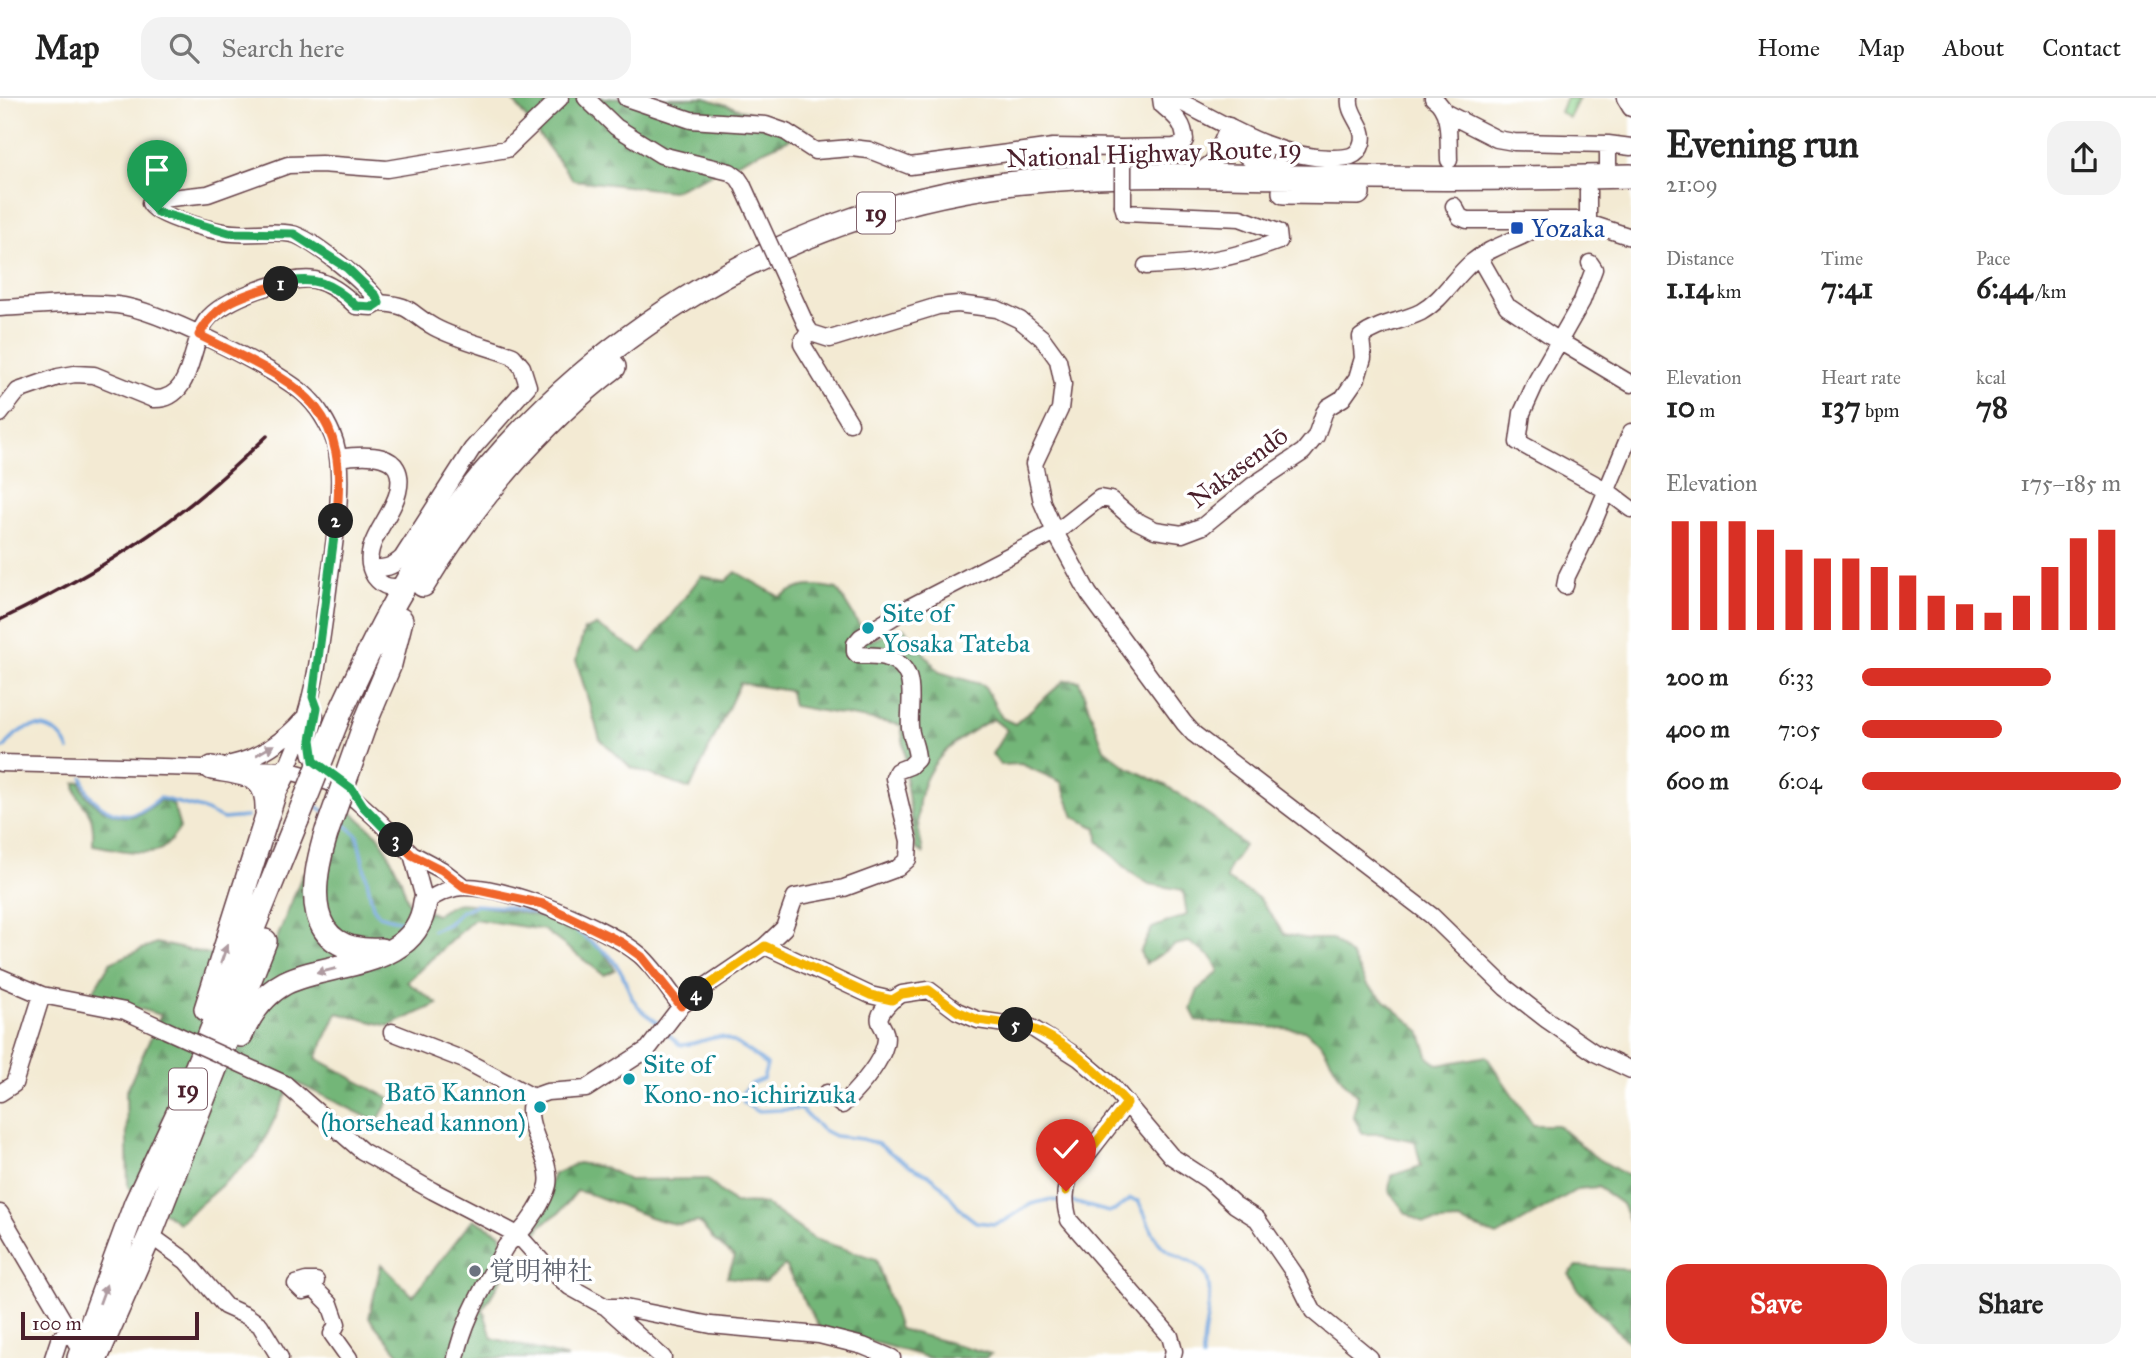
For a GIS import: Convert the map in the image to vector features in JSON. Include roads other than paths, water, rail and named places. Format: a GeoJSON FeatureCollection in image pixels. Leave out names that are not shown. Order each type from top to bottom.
{"type":"FeatureCollection","features":[{"type":"Feature","properties":{"kind":"highway","name":"National Highway Route 19"},"geometry":{"type":"LineString","coordinates":[[354,718],[386,618],[404,586],[461,501],[534,418],[579,376],[637,331],[694,293],[785,245],[842,223],[934,197],[1006,184],[1195,175],[1631,176]]}},
{"type":"Feature","properties":{"kind":"highway","name":"National Highway Route 19"},"geometry":{"type":"LineString","coordinates":[[86,1356],[150,1235],[354,718],[401,620],[474,510],[510,467],[580,396],[636,350],[710,301],[815,250],[908,219],[1004,200],[1040,196],[1190,191],[1631,192]]}},
{"type":"Feature","properties":{"kind":"highway","name":"19"},"geometry":{"type":"LineString","coordinates":[[354,718],[312,825],[318,859],[314,881],[315,904],[319,921],[334,940],[344,946],[369,951],[391,949]]}},
{"type":"Feature","properties":{"kind":"highway"},"geometry":{"type":"LineString","coordinates":[[212,768],[248,775],[262,784],[266,796],[266,819]]}},
{"type":"Feature","properties":{"kind":"highway","name":"19"},"geometry":{"type":"LineString","coordinates":[[135,1203],[192,1050],[275,791],[286,770]]}},
{"type":"Feature","properties":{"kind":"highway","name":"National Highway Route 19"},"geometry":{"type":"LineString","coordinates":[[86,1356],[135,1203],[312,825]]}},
{"type":"Feature","properties":{"kind":"highway"},"geometry":{"type":"LineString","coordinates":[[391,949],[410,938],[421,922],[425,902]]}},
{"type":"Feature","properties":{"kind":"highway","name":"19"},"geometry":{"type":"LineString","coordinates":[[170,1183],[206,1123],[247,1020],[261,1002],[273,990],[287,982],[355,964],[391,949]]}},
{"type":"Feature","properties":{"kind":"street"},"geometry":{"type":"LineString","coordinates":[[379,303],[376,296],[347,268],[294,234],[229,233],[164,215],[152,208],[150,201],[158,197],[184,198],[208,194],[288,164],[387,169],[507,149],[560,98]]}},
{"type":"Feature","properties":{"kind":"street"},"geometry":{"type":"LineString","coordinates":[[586,98],[616,127],[661,155],[730,172],[738,178],[809,330],[821,338],[839,338],[938,306],[958,304],[997,309],[1028,326],[1042,338],[1058,360],[1063,384],[1060,409],[1034,464],[1042,502],[1089,594],[1194,734],[1432,916],[1506,988],[1547,1020],[1595,1053],[1631,1070]]}},
{"type":"Feature","properties":{"kind":"street"},"geometry":{"type":"LineString","coordinates":[[626,98],[691,120],[766,125],[786,132],[815,151],[851,148],[869,150],[910,166],[1053,148],[1123,156],[1181,145],[1185,140],[1183,127],[1179,119],[1162,105],[1161,98]]}},
{"type":"Feature","properties":{"kind":"street"},"geometry":{"type":"LineString","coordinates":[[1173,98],[1263,144],[1287,153],[1314,158],[1347,158],[1357,152],[1364,139],[1360,125],[1351,113],[1349,98]]}},
{"type":"Feature","properties":{"kind":"street"},"geometry":{"type":"LineString","coordinates":[[1433,98],[1441,104],[1446,113],[1449,160]]}},
{"type":"Feature","properties":{"kind":"street"},"geometry":{"type":"LineString","coordinates":[[1625,98],[1631,108]]}},
{"type":"Feature","properties":{"kind":"street"},"geometry":{"type":"LineString","coordinates":[[1446,113],[1497,139],[1631,147]]}},
{"type":"Feature","properties":{"kind":"street"},"geometry":{"type":"LineString","coordinates":[[1195,175],[1213,162],[1229,126]]}},
{"type":"Feature","properties":{"kind":"street"},"geometry":{"type":"LineString","coordinates":[[1229,126],[1241,149],[1253,163],[1290,169],[1300,177]]}},
{"type":"Feature","properties":{"kind":"street"},"geometry":{"type":"LineString","coordinates":[[1608,144],[1608,177]]}},
{"type":"Feature","properties":{"kind":"street"},"geometry":{"type":"LineString","coordinates":[[1123,156],[1125,213],[1240,218],[1278,232],[1279,241],[1242,255],[1194,264],[1146,266]]}},
{"type":"Feature","properties":{"kind":"street"},"geometry":{"type":"LineString","coordinates":[[1588,191],[1588,223]]}},
{"type":"Feature","properties":{"kind":"street"},"geometry":{"type":"LineString","coordinates":[[1454,206],[1460,217],[1467,220],[1578,220],[1631,237]]}},
{"type":"Feature","properties":{"kind":"street","name":"Nakasendō"},"geometry":{"type":"LineString","coordinates":[[765,946],[786,925],[795,897],[844,888],[898,868],[905,864],[910,854],[894,778],[897,771],[910,766],[917,759],[910,726],[911,687],[903,670],[888,658],[858,655],[854,648],[861,637],[908,608],[1055,532],[1095,501],[1105,497],[1111,499],[1133,519],[1154,530],[1182,534],[1203,526],[1252,486],[1289,463],[1311,442],[1328,407],[1343,398],[1357,379],[1363,358],[1361,337],[1374,327],[1407,318],[1433,304],[1469,265],[1503,243],[1528,233],[1532,230],[1534,220]]}},
{"type":"Feature","properties":{"kind":"street"},"geometry":{"type":"LineString","coordinates":[[1479,257],[1507,306],[1631,384]]}},
{"type":"Feature","properties":{"kind":"street"},"geometry":{"type":"LineString","coordinates":[[1590,263],[1594,269],[1588,288],[1536,380],[1522,413],[1518,442],[1606,491],[1631,509]]}},
{"type":"Feature","properties":{"kind":"street"},"geometry":{"type":"LineString","coordinates":[[0,414],[18,391],[75,374],[94,375],[153,399],[163,400],[182,384],[191,365],[199,335],[207,320],[219,308],[240,297],[299,279],[315,280],[328,285],[356,306],[400,304],[433,327],[513,356],[522,367],[528,386],[472,449],[402,558],[393,566],[371,568]]}},
{"type":"Feature","properties":{"kind":"street"},"geometry":{"type":"LineString","coordinates":[[0,307],[118,305],[145,311],[279,376],[304,394],[326,423],[338,458],[338,511],[313,697],[286,770]]}},
{"type":"Feature","properties":{"kind":"street"},"geometry":{"type":"LineString","coordinates":[[809,330],[802,344],[850,423]]}},
{"type":"Feature","properties":{"kind":"street"},"geometry":{"type":"LineString","coordinates":[[1565,586],[1567,576],[1631,432]]}},
{"type":"Feature","properties":{"kind":"street"},"geometry":{"type":"LineString","coordinates":[[338,458],[366,453],[381,456],[393,464],[398,474],[398,492],[370,553],[371,568],[376,578],[390,588],[404,586]]}},
{"type":"Feature","properties":{"kind":"street"},"geometry":{"type":"LineString","coordinates":[[313,697],[317,708],[311,740],[314,761],[352,789],[363,806]]}},
{"type":"Feature","properties":{"kind":"street"},"geometry":{"type":"LineString","coordinates":[[212,768],[239,762],[268,749],[296,727],[307,714]]}},
{"type":"Feature","properties":{"kind":"street"},"geometry":{"type":"LineString","coordinates":[[0,763],[286,770],[329,782],[363,806],[412,855],[442,870],[464,887]]}},
{"type":"Feature","properties":{"kind":"street"},"geometry":{"type":"LineString","coordinates":[[412,855],[425,902],[445,891],[464,887],[543,904],[621,942],[642,957],[681,1006]]}},
{"type":"Feature","properties":{"kind":"street"},"geometry":{"type":"LineString","coordinates":[[392,1032],[464,1060],[533,1097],[547,1092],[586,1089],[598,1083],[648,1049],[681,1006],[765,946],[870,995],[892,1000]]}},
{"type":"Feature","properties":{"kind":"street"},"geometry":{"type":"LineString","coordinates":[[0,977],[42,995],[125,1011],[285,1084],[362,1151],[518,1235],[546,1266],[570,1287],[606,1307],[663,1358]]}},
{"type":"Feature","properties":{"kind":"street"},"geometry":{"type":"LineString","coordinates":[[827,1093],[842,1105],[864,1084],[885,1044],[884,1031],[879,1021],[880,1012],[902,994],[929,990],[957,1011],[978,1020],[1032,1028],[1079,1058],[1111,1085],[1171,1156],[1208,1180],[1235,1205],[1258,1219],[1294,1273],[1313,1311],[1370,1358]]}},
{"type":"Feature","properties":{"kind":"street"},"geometry":{"type":"LineString","coordinates":[[0,1093],[15,1084],[42,995]]}},
{"type":"Feature","properties":{"kind":"street"},"geometry":{"type":"LineString","coordinates":[[459,1358],[463,1329],[476,1300],[507,1245],[518,1235],[540,1204],[548,1184],[548,1175],[532,1118],[533,1097]]}},
{"type":"Feature","properties":{"kind":"street"},"geometry":{"type":"LineString","coordinates":[[1127,1103],[1069,1178],[1066,1201],[1069,1220],[1170,1336],[1174,1352],[1172,1358]]}},
{"type":"Feature","properties":{"kind":"street"},"geometry":{"type":"LineString","coordinates":[[0,1213],[86,1356]]}},
{"type":"Feature","properties":{"kind":"street"},"geometry":{"type":"LineString","coordinates":[[150,1235],[186,1261],[225,1306],[260,1325],[280,1358]]}},
{"type":"Feature","properties":{"kind":"street"},"geometry":{"type":"LineString","coordinates":[[316,1281],[296,1284],[303,1291],[314,1288],[330,1304],[337,1324],[332,1334],[349,1358]]}},
{"type":"Feature","properties":{"kind":"street"},"geometry":{"type":"LineString","coordinates":[[606,1307],[620,1307],[711,1325],[819,1335],[863,1346],[892,1358]]}},
{"type":"Feature","properties":{"kind":"street"},"geometry":{"type":"LineString","coordinates":[[53,1358],[59,1340],[69,1330]]}},
{"type":"Feature","properties":{"kind":"waterway"},"geometry":{"type":"LineString","coordinates":[[0,748],[4,748],[19,732],[27,728],[41,727],[55,732],[69,750]]}},
{"type":"Feature","properties":{"kind":"waterway"},"geometry":{"type":"LineString","coordinates":[[83,778],[94,800],[115,813],[136,813],[160,798],[202,809],[223,819],[247,817]]}},
{"type":"Feature","properties":{"kind":"waterway"},"geometry":{"type":"LineString","coordinates":[[311,803],[326,812]]}},
{"type":"Feature","properties":{"kind":"waterway"},"geometry":{"type":"LineString","coordinates":[[339,819],[357,835],[373,907],[379,915],[400,921]]}},
{"type":"Feature","properties":{"kind":"waterway"},"geometry":{"type":"LineString","coordinates":[[433,930],[448,924],[460,912],[475,905],[506,907],[539,914],[570,926],[610,956],[622,973],[632,998],[641,1010],[659,1024]]}},
{"type":"Feature","properties":{"kind":"waterway"},"geometry":{"type":"LineString","coordinates":[[666,1032],[680,1045],[719,1037],[737,1044],[767,1065],[763,1079],[751,1084],[743,1092],[744,1103],[757,1111],[801,1109],[821,1129],[835,1136],[878,1144],[910,1166],[929,1175],[963,1212],[976,1222],[994,1224],[1004,1221],[1031,1204],[1048,1200],[1062,1201]]}},
{"type":"Feature","properties":{"kind":"waterway"},"geometry":{"type":"LineString","coordinates":[[1069,1201],[1109,1212],[1130,1199],[1138,1201],[1161,1245],[1202,1270],[1207,1277],[1210,1295],[1203,1358]]}},
{"type":"Feature","properties":{"kind":"railway"},"geometry":{"type":"LineString","coordinates":[[0,620],[85,575],[146,537],[205,492],[267,436]]}},
{"type":"Feature","properties":{"kind":"place","name":"Yozaka"},"geometry":{"type":"Point","coordinates":[1517,228]}},
{"type":"Feature","properties":{"kind":"place","name":"Site of Yosaka Tateba"},"geometry":{"type":"Point","coordinates":[868,628]}},
{"type":"Feature","properties":{"kind":"place","name":"Site of Kono-no-ichirizuka"},"geometry":{"type":"Point","coordinates":[629,1079]}},
{"type":"Feature","properties":{"kind":"place","name":"Batō Kannon (horsehead kannon)"},"geometry":{"type":"Point","coordinates":[540,1107]}},
{"type":"Feature","properties":{"kind":"place","name":"覚明神社"},"geometry":{"type":"Point","coordinates":[475,1271]}}]}
